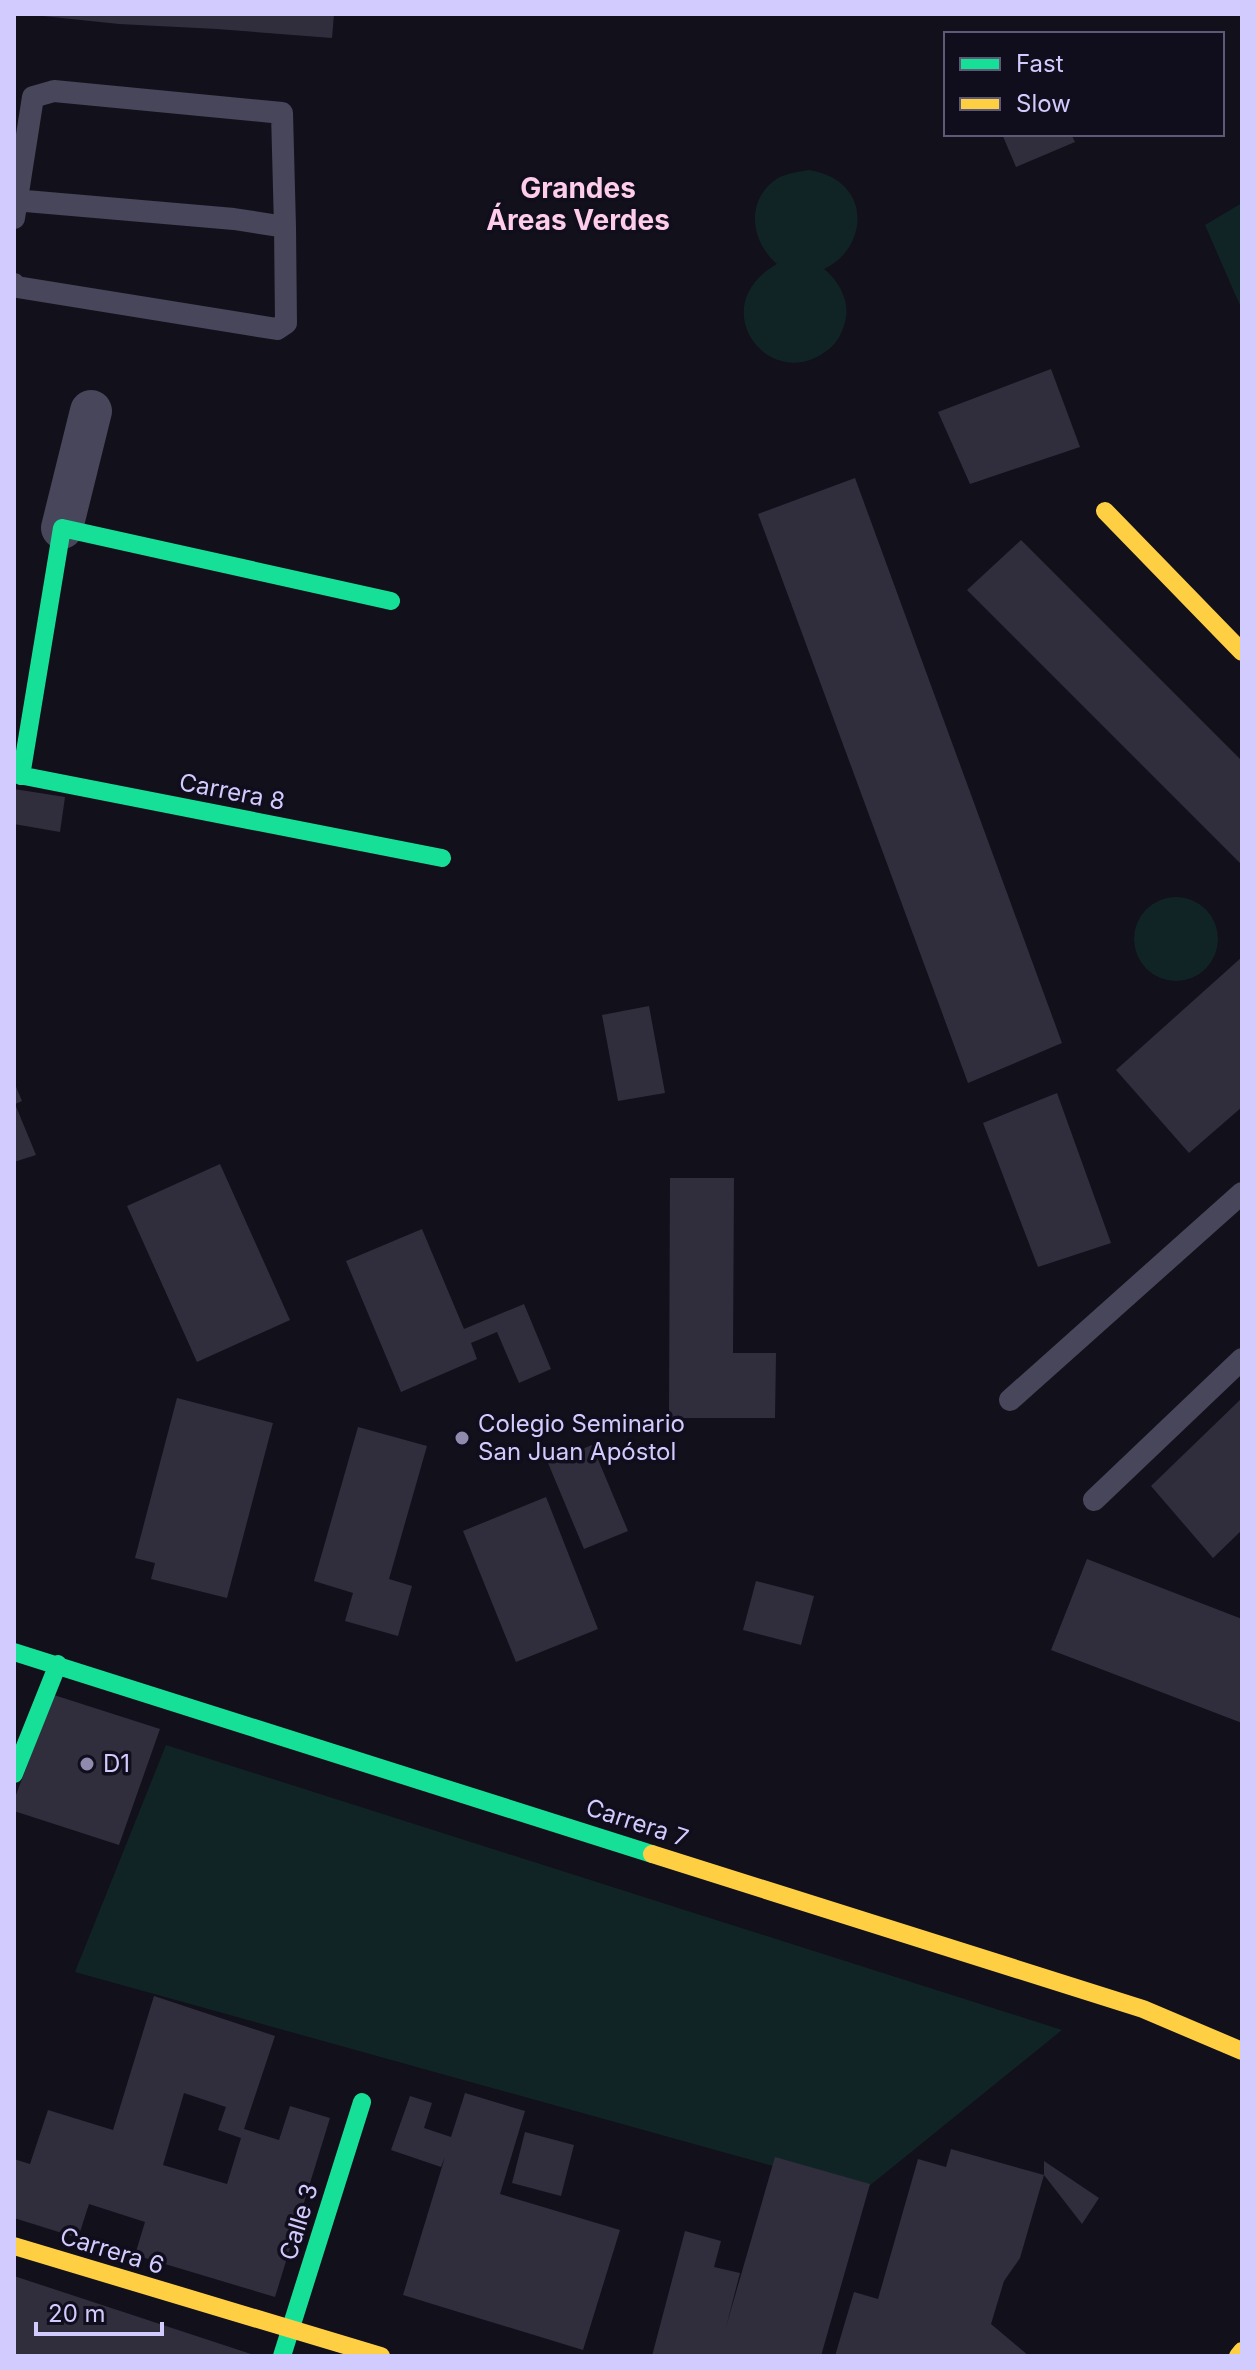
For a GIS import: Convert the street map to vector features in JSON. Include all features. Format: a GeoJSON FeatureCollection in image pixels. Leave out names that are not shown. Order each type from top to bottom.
{"type":"FeatureCollection","features":[{"type":"Feature","properties":{"kind":"street"},"geometry":{"type":"LineString","coordinates":[[17,775],[62,528],[91,411]]}},
{"type":"Feature","properties":{"kind":"street"},"geometry":{"type":"LineString","coordinates":[[1105,511],[1242,652]]}},
{"type":"Feature","properties":{"kind":"street"},"geometry":{"type":"LineString","coordinates":[[62,528],[391,601]]}},
{"type":"Feature","properties":{"kind":"street","name":"Carrera 8"},"geometry":{"type":"LineString","coordinates":[[17,775],[442,858]]}},
{"type":"Feature","properties":{"kind":"street","name":"Carrera 7"},"geometry":{"type":"LineString","coordinates":[[14,1652],[1143,2009],[1242,2051]]}},
{"type":"Feature","properties":{"kind":"street"},"geometry":{"type":"LineString","coordinates":[[14,1774],[58,1664]]}},
{"type":"Feature","properties":{"kind":"street","name":"Calle 3"},"geometry":{"type":"LineString","coordinates":[[282,2356],[362,2102]]}},
{"type":"Feature","properties":{"kind":"street","name":"Carrera 6"},"geometry":{"type":"LineString","coordinates":[[14,2246],[381,2356]]}},
{"type":"Feature","properties":{"kind":"street"},"geometry":{"type":"LineString","coordinates":[[1238,2356],[1242,2351]]}},
{"type":"Feature","properties":{"kind":"lane"},"geometry":{"type":"LineString","coordinates":[[14,284],[17,287],[277,329],[286,323],[285,227],[282,113],[54,91],[33,97],[15,206],[234,219],[285,227]]}},
{"type":"Feature","properties":{"kind":"lane"},"geometry":{"type":"LineString","coordinates":[[1010,1400],[1242,1193]]}},
{"type":"Feature","properties":{"kind":"lane"},"geometry":{"type":"LineString","coordinates":[[1094,1500],[1242,1359]]}},
{"type":"Feature","properties":{"kind":"green space"},"geometry":{"type":"Polygon","coordinates":[[[809,170],[838,181],[849,191],[855,203],[856,229],[852,241],[836,262],[824,269],[841,290],[846,303],[846,317],[840,335],[829,349],[807,361],[786,362],[767,355],[753,341],[745,322],[745,302],[755,282],[777,264],[761,244],[755,220],[756,208],[767,187],[778,178],[809,170]]]}},
{"type":"Feature","properties":{"kind":"green space"},"geometry":{"type":"Polygon","coordinates":[[[1242,203],[1242,310],[1205,225],[1242,203]]]}},
{"type":"Feature","properties":{"kind":"green space"},"geometry":{"type":"Polygon","coordinates":[[[1168,897],[1184,897],[1200,904],[1211,915],[1218,939],[1215,955],[1206,969],[1184,981],[1168,981],[1152,974],[1141,963],[1134,947],[1134,931],[1141,915],[1152,904],[1168,897]]]}},
{"type":"Feature","properties":{"kind":"green space"},"geometry":{"type":"Polygon","coordinates":[[[166,1745],[1062,2030],[863,2191],[75,1972],[166,1745]]]}},
{"type":"Feature","properties":{"kind":"building"},"geometry":{"type":"Polygon","coordinates":[[[43,14],[334,14],[332,38],[119,24],[43,14]]]}},
{"type":"Feature","properties":{"kind":"building"},"geometry":{"type":"Polygon","coordinates":[[[1003,136],[1072,136],[1075,142],[1016,167],[1003,136]]]}},
{"type":"Feature","properties":{"kind":"building"},"geometry":{"type":"Polygon","coordinates":[[[1051,369],[1080,447],[970,484],[938,412],[1051,369]]]}},
{"type":"Feature","properties":{"kind":"building"},"geometry":{"type":"Polygon","coordinates":[[[855,478],[1062,1043],[968,1083],[758,514],[855,478]]]}},
{"type":"Feature","properties":{"kind":"building"},"geometry":{"type":"Polygon","coordinates":[[[1021,540],[1242,761],[1242,865],[967,590],[1021,540]]]}},
{"type":"Feature","properties":{"kind":"building"},"geometry":{"type":"Polygon","coordinates":[[[14,789],[65,797],[60,832],[14,824],[14,789]]]}},
{"type":"Feature","properties":{"kind":"building"},"geometry":{"type":"Polygon","coordinates":[[[1242,957],[1242,1107],[1189,1153],[1116,1070],[1242,957]]]}},
{"type":"Feature","properties":{"kind":"building"},"geometry":{"type":"Polygon","coordinates":[[[649,1006],[665,1093],[618,1101],[602,1015],[649,1006]]]}},
{"type":"Feature","properties":{"kind":"building"},"geometry":{"type":"Polygon","coordinates":[[[14,1082],[22,1101],[15,1104],[36,1155],[14,1162],[14,1082]]]}},
{"type":"Feature","properties":{"kind":"building"},"geometry":{"type":"Polygon","coordinates":[[[1057,1093],[1111,1243],[1038,1267],[983,1123],[1057,1093]]]}},
{"type":"Feature","properties":{"kind":"building"},"geometry":{"type":"Polygon","coordinates":[[[220,1164],[290,1320],[197,1362],[127,1206],[220,1164]]]}},
{"type":"Feature","properties":{"kind":"building"},"geometry":{"type":"Polygon","coordinates":[[[670,1178],[734,1178],[733,1353],[776,1353],[775,1418],[669,1418],[670,1178]]]}},
{"type":"Feature","properties":{"kind":"building"},"geometry":{"type":"Polygon","coordinates":[[[422,1229],[464,1329],[524,1304],[551,1369],[519,1383],[497,1332],[471,1343],[477,1359],[401,1392],[346,1261],[422,1229]]]}},
{"type":"Feature","properties":{"kind":"building"},"geometry":{"type":"Polygon","coordinates":[[[177,1398],[273,1423],[227,1598],[151,1579],[155,1563],[135,1558],[177,1398]]]}},
{"type":"Feature","properties":{"kind":"building"},"geometry":{"type":"Polygon","coordinates":[[[1242,1398],[1242,1530],[1213,1558],[1151,1486],[1242,1398]]]}},
{"type":"Feature","properties":{"kind":"building"},"geometry":{"type":"Polygon","coordinates":[[[358,1427],[427,1446],[389,1579],[412,1586],[398,1636],[345,1621],[353,1593],[314,1581],[358,1427]]]}},
{"type":"Feature","properties":{"kind":"building"},"geometry":{"type":"Polygon","coordinates":[[[592,1445],[628,1531],[584,1549],[548,1463],[592,1445]]]}},
{"type":"Feature","properties":{"kind":"building"},"geometry":{"type":"Polygon","coordinates":[[[546,1497],[598,1629],[516,1662],[463,1531],[546,1497]]]}},
{"type":"Feature","properties":{"kind":"building"},"geometry":{"type":"Polygon","coordinates":[[[1087,1559],[1242,1619],[1242,1723],[1051,1650],[1087,1559]]]}},
{"type":"Feature","properties":{"kind":"building"},"geometry":{"type":"Polygon","coordinates":[[[756,1581],[814,1596],[801,1645],[743,1630],[756,1581]]]}},
{"type":"Feature","properties":{"kind":"building","name":"D1"},"geometry":{"type":"Polygon","coordinates":[[[54,1695],[160,1729],[119,1845],[14,1811],[14,1800],[54,1695]]]}},
{"type":"Feature","properties":{"kind":"building"},"geometry":{"type":"Polygon","coordinates":[[[154,1996],[275,2036],[244,2129],[279,2140],[290,2106],[330,2118],[275,2297],[135,2255],[145,2222],[89,2204],[78,2238],[14,2218],[14,2159],[30,2164],[48,2110],[113,2130],[154,1996]],[[184,2093],[163,2165],[227,2184],[241,2138],[218,2130],[226,2107],[184,2093]]]}},
{"type":"Feature","properties":{"kind":"building"},"geometry":{"type":"Polygon","coordinates":[[[465,2093],[525,2111],[500,2194],[620,2230],[583,2350],[403,2295],[445,2157],[441,2167],[391,2150],[410,2096],[432,2103],[424,2128],[451,2137],[465,2093]]]}},
{"type":"Feature","properties":{"kind":"building"},"geometry":{"type":"Polygon","coordinates":[[[525,2132],[574,2145],[561,2196],[512,2183],[525,2132]]]}},
{"type":"Feature","properties":{"kind":"building"},"geometry":{"type":"Polygon","coordinates":[[[951,2149],[1044,2175],[1020,2258],[1004,2281],[991,2324],[1029,2356],[835,2356],[854,2292],[878,2299],[918,2159],[946,2167],[951,2149]]]}},
{"type":"Feature","properties":{"kind":"building"},"geometry":{"type":"Polygon","coordinates":[[[775,2157],[870,2184],[821,2356],[652,2356],[685,2231],[721,2241],[714,2267],[740,2273],[726,2327],[775,2157]]]}},
{"type":"Feature","properties":{"kind":"building"},"geometry":{"type":"Polygon","coordinates":[[[1044,2161],[1099,2198],[1082,2224],[1044,2175],[1044,2161]]]}},
{"type":"Feature","properties":{"kind":"building"},"geometry":{"type":"Polygon","coordinates":[[[14,2276],[251,2354],[14,2356],[14,2276]]]}},
{"type":"Feature","properties":{"kind":"traffic: fast"},"geometry":{"type":"LineString","coordinates":[[21,776],[62,528],[391,601]]}},
{"type":"Feature","properties":{"kind":"traffic: fast"},"geometry":{"type":"LineString","coordinates":[[14,774],[442,858]]}},
{"type":"Feature","properties":{"kind":"traffic: fast"},"geometry":{"type":"LineString","coordinates":[[14,1652],[652,1854]]}},
{"type":"Feature","properties":{"kind":"traffic: fast"},"geometry":{"type":"LineString","coordinates":[[14,1774],[58,1664]]}},
{"type":"Feature","properties":{"kind":"traffic: fast"},"geometry":{"type":"LineString","coordinates":[[282,2356],[362,2102]]}},
{"type":"Feature","properties":{"kind":"traffic: slow"},"geometry":{"type":"LineString","coordinates":[[1105,511],[1242,652]]}},
{"type":"Feature","properties":{"kind":"traffic: slow"},"geometry":{"type":"LineString","coordinates":[[652,1854],[1143,2009],[1242,2051]]}},
{"type":"Feature","properties":{"kind":"traffic: slow"},"geometry":{"type":"LineString","coordinates":[[14,2246],[381,2356]]}},
{"type":"Feature","properties":{"kind":"traffic: slow"},"geometry":{"type":"LineString","coordinates":[[1238,2356],[1242,2351]]}},
{"type":"Feature","properties":{"kind":"place","name":"Colegio Seminario San Juan Apóstol"},"geometry":{"type":"Point","coordinates":[462,1438]}},
{"type":"Feature","properties":{"kind":"place","name":"D1"},"geometry":{"type":"Point","coordinates":[87,1764]}},
{"type":"Feature","properties":{"kind":"district","name":"Grandes Áreas Verdes"},"geometry":{"type":"Point","coordinates":[578,204]}}]}
